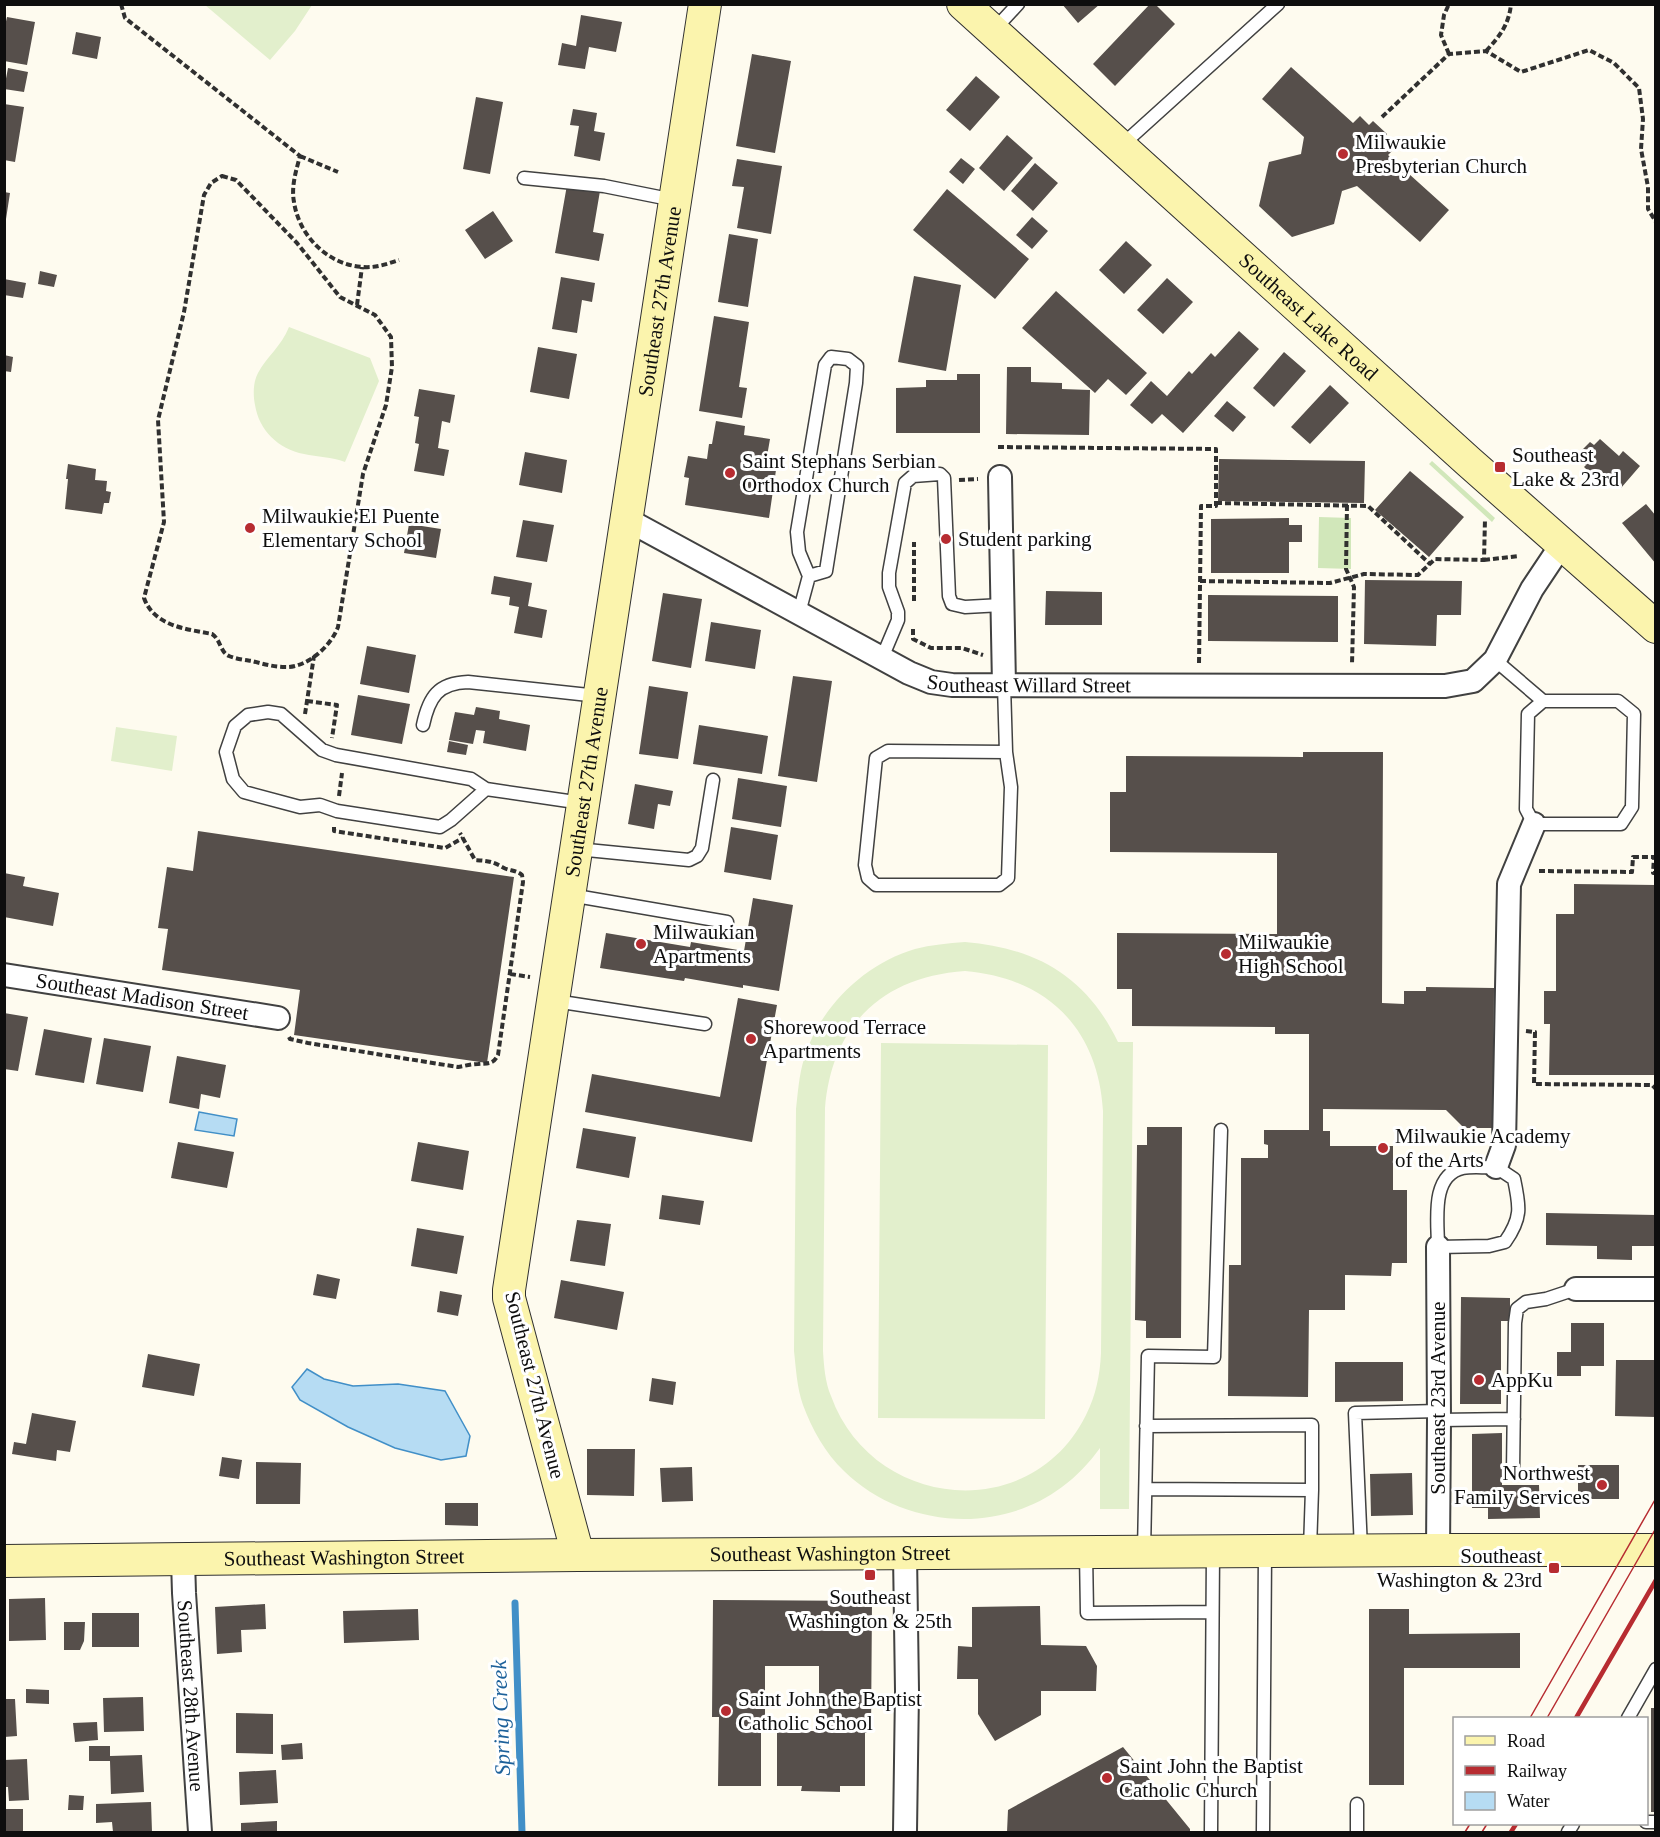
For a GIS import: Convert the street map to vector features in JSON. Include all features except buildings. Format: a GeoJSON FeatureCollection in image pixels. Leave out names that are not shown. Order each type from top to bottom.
{"type":"FeatureCollection","features":[{"type":"Feature","properties":{"kind":"street","name":"Southeast 27th Avenue"},"geometry":{"type":"LineString","coordinates":[[578,1555],[509,1298],[509,1290],[705,4]]}},
{"type":"Feature","properties":{"kind":"street","name":"Southeast Lake Road"},"geometry":{"type":"LineString","coordinates":[[963,4],[1469,462],[1656,627]]}},
{"type":"Feature","properties":{"kind":"street"},"geometry":{"type":"LineString","coordinates":[[1000,477],[1004,685]]}},
{"type":"Feature","properties":{"kind":"street","name":"Southeast Willard Street"},"geometry":{"type":"LineString","coordinates":[[626,519],[909,673],[931,682],[952,685],[1445,686],[1473,681],[1495,660]]}},
{"type":"Feature","properties":{"kind":"street"},"geometry":{"type":"LineString","coordinates":[[1495,660],[1532,589],[1562,543]]}},
{"type":"Feature","properties":{"kind":"street"},"geometry":{"type":"LineString","coordinates":[[1496,1167],[1504,1145],[1509,884],[1534,824]]}},
{"type":"Feature","properties":{"kind":"street","name":"Southeast Madison Street"},"geometry":{"type":"LineString","coordinates":[[4,975],[279,1018]]}},
{"type":"Feature","properties":{"kind":"street","name":"Southeast 23rd Avenue"},"geometry":{"type":"LineString","coordinates":[[1438,1247],[1438,1550]]}},
{"type":"Feature","properties":{"kind":"street"},"geometry":{"type":"LineString","coordinates":[[1576,1289],[1656,1289]]}},
{"type":"Feature","properties":{"kind":"street","name":"Southeast Washington Street"},"geometry":{"type":"LineString","coordinates":[[4,1561],[578,1555],[1656,1550]]}},
{"type":"Feature","properties":{"kind":"street"},"geometry":{"type":"LineString","coordinates":[[905,1554],[907,1691],[905,1833]]}},
{"type":"Feature","properties":{"kind":"street","name":"Southeast 28th Avenue"},"geometry":{"type":"LineString","coordinates":[[183,1560],[200,1833]]}},
{"type":"Feature","properties":{"kind":"lane"},"geometry":{"type":"LineString","coordinates":[[993,32],[1018,4]]}},
{"type":"Feature","properties":{"kind":"lane"},"geometry":{"type":"LineString","coordinates":[[1120,147],[1278,4]]}},
{"type":"Feature","properties":{"kind":"lane"},"geometry":{"type":"LineString","coordinates":[[524,178],[604,186],[675,201]]}},
{"type":"Feature","properties":{"kind":"lane"},"geometry":{"type":"LineString","coordinates":[[799,613],[809,576],[799,552],[797,532],[825,365],[831,357],[848,359],[857,366],[856,383],[826,571],[809,576]]}},
{"type":"Feature","properties":{"kind":"lane"},"geometry":{"type":"LineString","coordinates":[[882,658],[898,620],[898,612],[889,587],[889,573],[905,483],[913,476],[940,474],[944,480],[949,596],[952,604],[965,607],[1002,605]]}},
{"type":"Feature","properties":{"kind":"lane"},"geometry":{"type":"LineString","coordinates":[[1495,660],[1543,700],[1618,701],[1634,714],[1632,807],[1621,824],[1534,824],[1526,809],[1528,714],[1543,700]]}},
{"type":"Feature","properties":{"kind":"lane"},"geometry":{"type":"LineString","coordinates":[[423,725],[431,700],[441,690],[455,682],[599,696]]}},
{"type":"Feature","properties":{"kind":"lane"},"geometry":{"type":"LineString","coordinates":[[1004,685],[1006,752],[1011,787],[1008,878],[999,885],[876,885],[868,878],[865,866],[876,758],[888,751],[1006,752]]}},
{"type":"Feature","properties":{"kind":"lane"},"geometry":{"type":"LineString","coordinates":[[486,789],[440,827],[337,811],[320,806],[300,807],[244,792],[233,779],[226,752],[235,726],[248,715],[268,712],[281,714],[322,750],[336,755],[471,779],[486,789],[584,803]]}},
{"type":"Feature","properties":{"kind":"lane"},"geometry":{"type":"LineString","coordinates":[[576,849],[689,860],[697,856],[702,848],[713,780]]}},
{"type":"Feature","properties":{"kind":"lane"},"geometry":{"type":"LineString","coordinates":[[570,895],[727,922]]}},
{"type":"Feature","properties":{"kind":"lane"},"geometry":{"type":"LineString","coordinates":[[553,1000],[705,1024]]}},
{"type":"Feature","properties":{"kind":"lane"},"geometry":{"type":"LineString","coordinates":[[1144,1552],[1148,1356],[1214,1357],[1221,1130]]}},
{"type":"Feature","properties":{"kind":"lane"},"geometry":{"type":"LineString","coordinates":[[1496,1167],[1514,1179],[1519,1206],[1513,1230],[1505,1242],[1489,1246],[1438,1247],[1437,1199],[1444,1179],[1461,1168],[1496,1167]]}},
{"type":"Feature","properties":{"kind":"lane"},"geometry":{"type":"LineString","coordinates":[[1513,1471],[1517,1309],[1526,1302],[1546,1299],[1576,1289]]}},
{"type":"Feature","properties":{"kind":"lane"},"geometry":{"type":"LineString","coordinates":[[1361,1551],[1355,1413],[1514,1419]]}},
{"type":"Feature","properties":{"kind":"lane"},"geometry":{"type":"LineString","coordinates":[[1146,1426],[1312,1425],[1310,1551]]}},
{"type":"Feature","properties":{"kind":"lane"},"geometry":{"type":"LineString","coordinates":[[1146,1489],[1312,1490]]}},
{"type":"Feature","properties":{"kind":"lane"},"geometry":{"type":"LineString","coordinates":[[1086,1552],[1087,1613],[1212,1612]]}},
{"type":"Feature","properties":{"kind":"lane"},"geometry":{"type":"LineString","coordinates":[[1211,1833],[1213,1552]]}},
{"type":"Feature","properties":{"kind":"lane"},"geometry":{"type":"LineString","coordinates":[[1263,1833],[1265,1552]]}},
{"type":"Feature","properties":{"kind":"lane"},"geometry":{"type":"LineString","coordinates":[[1629,1717],[1656,1669]]}},
{"type":"Feature","properties":{"kind":"lane"},"geometry":{"type":"LineString","coordinates":[[1357,1804],[1357,1833]]}},
{"type":"Feature","properties":{"kind":"path"},"geometry":{"type":"LineString","coordinates":[[121,4],[125,18],[300,156],[338,172]]}},
{"type":"Feature","properties":{"kind":"path"},"geometry":{"type":"LineString","coordinates":[[1449,4],[1444,15],[1441,35],[1449,54]]}},
{"type":"Feature","properties":{"kind":"path"},"geometry":{"type":"LineString","coordinates":[[1486,51],[1504,31],[1511,4]]}},
{"type":"Feature","properties":{"kind":"path"},"geometry":{"type":"LineString","coordinates":[[1382,117],[1449,54],[1486,51],[1521,72],[1589,50],[1614,63],[1639,88],[1643,119],[1641,149],[1648,187],[1648,209],[1656,222]]}},
{"type":"Feature","properties":{"kind":"path"},"geometry":{"type":"LineString","coordinates":[[300,156],[294,180],[293,200],[297,220],[312,243],[336,261],[362,267],[382,266],[399,260]]}},
{"type":"Feature","properties":{"kind":"path"},"geometry":{"type":"LineString","coordinates":[[222,176],[236,180],[297,243],[340,297],[375,315],[391,337],[392,367],[386,405],[363,474],[338,627],[331,641],[314,656],[296,666],[285,667],[230,656],[224,652],[217,638],[212,634],[172,625],[157,618],[146,605],[144,598],[164,522],[158,420],[184,312],[204,195],[211,183],[222,176]]}},
{"type":"Feature","properties":{"kind":"path"},"geometry":{"type":"LineString","coordinates":[[357,305],[362,267]]}},
{"type":"Feature","properties":{"kind":"path"},"geometry":{"type":"LineString","coordinates":[[998,447],[1216,449],[1216,503]]}},
{"type":"Feature","properties":{"kind":"path"},"geometry":{"type":"LineString","coordinates":[[944,480],[1000,477]]}},
{"type":"Feature","properties":{"kind":"path"},"geometry":{"type":"LineString","coordinates":[[1209,478],[1216,478]]}},
{"type":"Feature","properties":{"kind":"path"},"geometry":{"type":"LineString","coordinates":[[1199,685],[1201,506],[1215,506],[1216,503],[1368,506],[1430,564]]}},
{"type":"Feature","properties":{"kind":"path"},"geometry":{"type":"LineString","coordinates":[[1347,505],[1346,569],[1354,587],[1352,686]]}},
{"type":"Feature","properties":{"kind":"path"},"geometry":{"type":"LineString","coordinates":[[1484,560],[1485,519]]}},
{"type":"Feature","properties":{"kind":"path"},"geometry":{"type":"LineString","coordinates":[[914,534],[914,604]]}},
{"type":"Feature","properties":{"kind":"path"},"geometry":{"type":"LineString","coordinates":[[1200,581],[1330,583],[1364,574],[1418,575],[1434,559],[1484,560],[1519,556]]}},
{"type":"Feature","properties":{"kind":"path"},"geometry":{"type":"LineString","coordinates":[[914,627],[914,639],[931,648],[962,648],[984,656],[986,651]]}},
{"type":"Feature","properties":{"kind":"path"},"geometry":{"type":"LineString","coordinates":[[302,731],[314,656]]}},
{"type":"Feature","properties":{"kind":"path"},"geometry":{"type":"LineString","coordinates":[[307,700],[337,705],[330,747],[343,764],[334,831],[445,848],[463,838]]}},
{"type":"Feature","properties":{"kind":"path"},"geometry":{"type":"LineString","coordinates":[[290,1039],[458,1067],[490,1064],[495,1061],[498,1055],[523,882],[522,875],[505,869],[497,862],[474,860],[451,820]]}},
{"type":"Feature","properties":{"kind":"path"},"geometry":{"type":"LineString","coordinates":[[1514,871],[1632,872],[1633,857],[1654,857],[1653,873],[1656,873]]}},
{"type":"Feature","properties":{"kind":"path"},"geometry":{"type":"LineString","coordinates":[[1535,1032],[1534,1084],[1652,1085],[1656,1089]]}},
{"type":"Feature","properties":{"kind":"green space"},"geometry":{"type":"Polygon","coordinates":[[[205,5],[312,5],[295,31],[270,60],[205,5]]]}},
{"type":"Feature","properties":{"kind":"green space"},"geometry":{"type":"Polygon","coordinates":[[[289,327],[370,358],[379,381],[345,462],[286,448],[265,430],[257,414],[254,401],[256,377],[289,327]]]}},
{"type":"Feature","properties":{"kind":"green space"},"geometry":{"type":"Polygon","coordinates":[[[1432,461],[1495,518],[1492,522],[1429,464],[1432,461]]]}},
{"type":"Feature","properties":{"kind":"green space"},"geometry":{"type":"Polygon","coordinates":[[[1319,517],[1351,518],[1351,569],[1318,568],[1319,517]]]}},
{"type":"Feature","properties":{"kind":"green space"},"geometry":{"type":"Polygon","coordinates":[[[116,727],[177,736],[172,771],[111,761],[116,727]]]}},
{"type":"Feature","properties":{"kind":"green space"},"geometry":{"type":"Polygon","coordinates":[[[965,942],[1014,951],[1056,970],[1091,999],[1118,1042],[1133,1042],[1129,1509],[1100,1509],[1100,1448],[1092,1459],[1062,1487],[1036,1503],[1009,1513],[979,1518],[950,1518],[921,1514],[893,1504],[867,1490],[844,1471],[820,1440],[801,1399],[794,1351],[796,1109],[804,1059],[820,1022],[846,990],[861,977],[878,965],[915,949],[965,942]],[[965,971],[935,975],[909,983],[886,995],[866,1011],[850,1030],[838,1052],[825,1108],[823,1351],[829,1391],[851,1434],[880,1463],[915,1481],[953,1490],[992,1488],[1029,1475],[1061,1451],[1086,1415],[1097,1385],[1100,1361],[1103,1111],[1099,1081],[1091,1055],[1079,1032],[1063,1013],[1043,996],[1020,984],[994,976],[965,971]]]}},
{"type":"Feature","properties":{"kind":"green space"},"geometry":{"type":"Polygon","coordinates":[[[881,1043],[1048,1045],[1045,1419],[878,1418],[881,1043]]]}},
{"type":"Feature","properties":{"kind":"water"},"geometry":{"type":"Polygon","coordinates":[[[199,1112],[237,1119],[234,1136],[195,1130],[199,1112]]]}},
{"type":"Feature","properties":{"kind":"water"},"geometry":{"type":"Polygon","coordinates":[[[307,1369],[324,1379],[353,1386],[398,1384],[445,1391],[470,1436],[466,1456],[441,1460],[395,1448],[348,1427],[300,1400],[292,1387],[307,1369]]]}},
{"type":"Feature","properties":{"kind":"waterway","name":"Spring Creek"},"geometry":{"type":"LineString","coordinates":[[515,1603],[522,1832]]}},
{"type":"Feature","properties":{"kind":"tram line"},"geometry":{"type":"LineString","coordinates":[[1531,1717],[1656,1498]]}},
{"type":"Feature","properties":{"kind":"tram line"},"geometry":{"type":"LineString","coordinates":[[1548,1717],[1656,1528]]}},
{"type":"Feature","properties":{"kind":"tram line"},"geometry":{"type":"LineString","coordinates":[[1465,1832],[1469,1825]]}},
{"type":"Feature","properties":{"kind":"tram line"},"geometry":{"type":"LineString","coordinates":[[1482,1832],[1486,1825]]}},
{"type":"Feature","properties":{"kind":"railway"},"geometry":{"type":"LineString","coordinates":[[1577,1717],[1656,1580]]}},
{"type":"Feature","properties":{"kind":"railway"},"geometry":{"type":"LineString","coordinates":[[1511,1832],[1515,1825]]}},
{"type":"Feature","properties":{"kind":"place","name":"Milwaukie Presbyterian Church"},"geometry":{"type":"Point","coordinates":[1343,154]}},
{"type":"Feature","properties":{"kind":"place","name":"Southeast Lake & 23rd"},"geometry":{"type":"Point","coordinates":[1500,467]}},
{"type":"Feature","properties":{"kind":"place","name":"Saint Stephans Serbian Orthodox Church"},"geometry":{"type":"Point","coordinates":[730,473]}},
{"type":"Feature","properties":{"kind":"place","name":"Milwaukie El Puente Elementary School"},"geometry":{"type":"Point","coordinates":[250,528]}},
{"type":"Feature","properties":{"kind":"place","name":"Student parking"},"geometry":{"type":"Point","coordinates":[946,539]}},
{"type":"Feature","properties":{"kind":"place","name":"Milwaukian Apartments"},"geometry":{"type":"Point","coordinates":[641,944]}},
{"type":"Feature","properties":{"kind":"place","name":"Milwaukie High School"},"geometry":{"type":"Point","coordinates":[1226,954]}},
{"type":"Feature","properties":{"kind":"place","name":"Shorewood Terrace Apartments"},"geometry":{"type":"Point","coordinates":[751,1039]}},
{"type":"Feature","properties":{"kind":"place","name":"Milwaukie Academy of the Arts"},"geometry":{"type":"Point","coordinates":[1383,1148]}},
{"type":"Feature","properties":{"kind":"place","name":"AppKu"},"geometry":{"type":"Point","coordinates":[1479,1380]}},
{"type":"Feature","properties":{"kind":"place","name":"Northwest Family Services"},"geometry":{"type":"Point","coordinates":[1602,1485]}},
{"type":"Feature","properties":{"kind":"place","name":"Southeast Washington & 23rd"},"geometry":{"type":"Point","coordinates":[1554,1568]}},
{"type":"Feature","properties":{"kind":"place","name":"Southeast Washington & 25th"},"geometry":{"type":"Point","coordinates":[870,1575]}},
{"type":"Feature","properties":{"kind":"place","name":"Saint John the Baptist Catholic School"},"geometry":{"type":"Point","coordinates":[726,1711]}},
{"type":"Feature","properties":{"kind":"place","name":"Saint John the Baptist Catholic Church"},"geometry":{"type":"Point","coordinates":[1107,1778]}}]}
